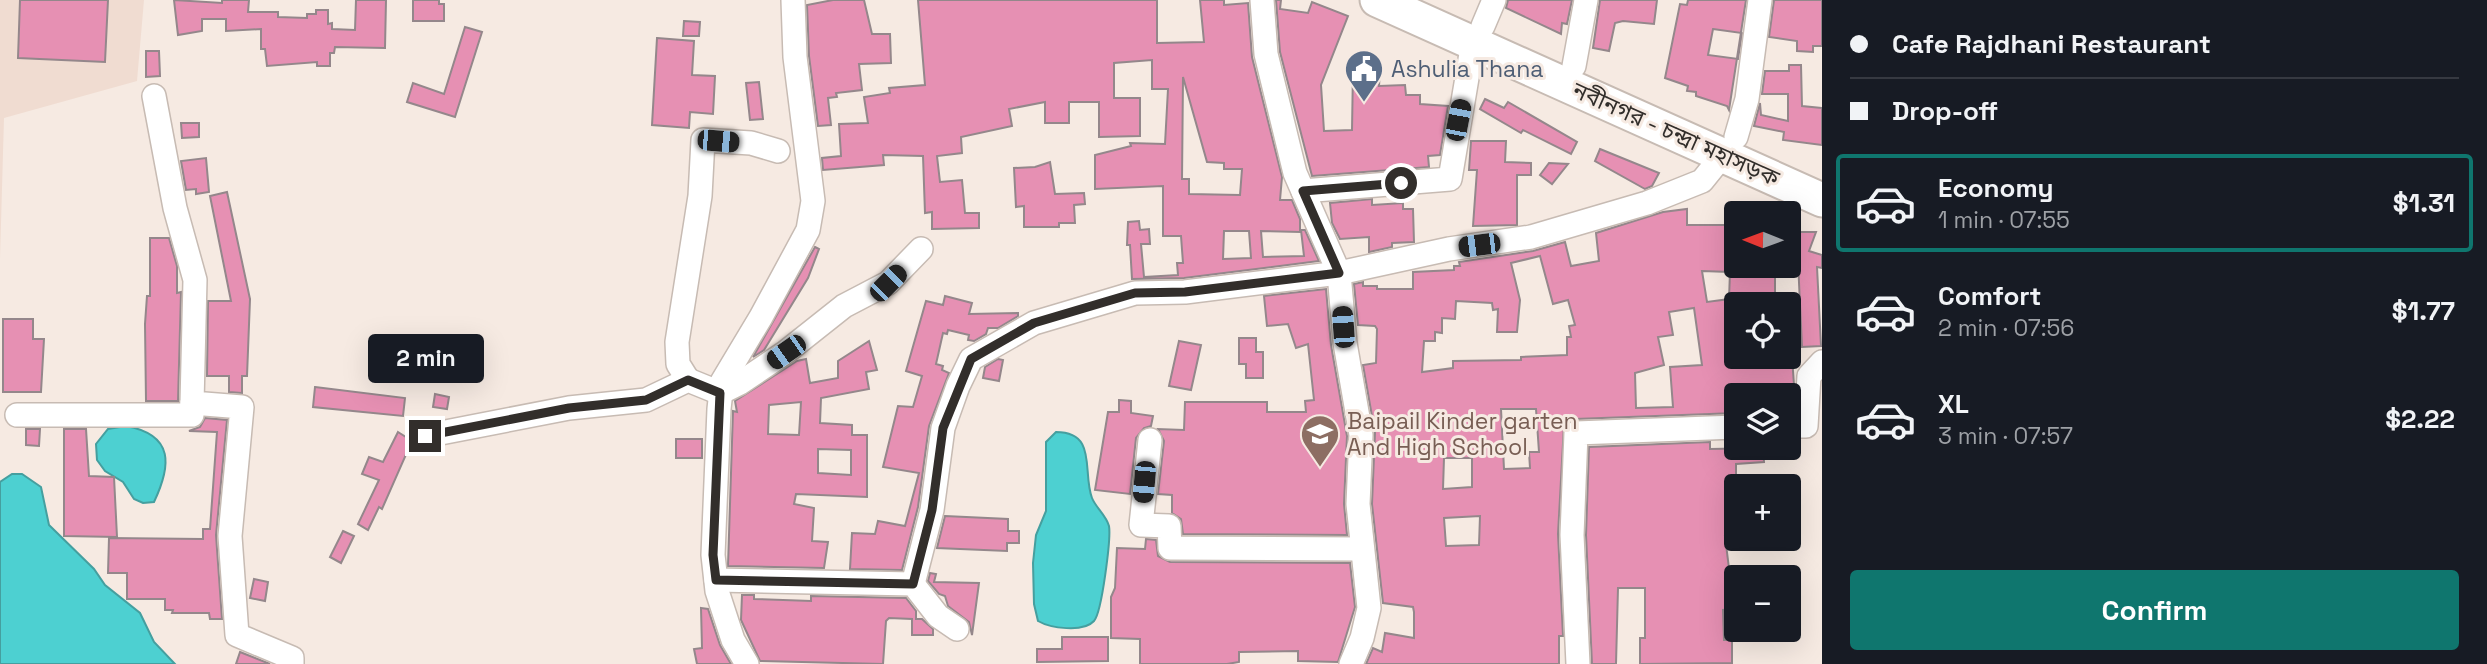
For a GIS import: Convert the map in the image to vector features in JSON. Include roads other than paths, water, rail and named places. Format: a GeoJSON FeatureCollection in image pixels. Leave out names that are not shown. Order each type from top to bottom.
{"type":"FeatureCollection","features":[{"type":"Feature","properties":{"kind":"highway","name":"নবীনগর - চন্দ্রা মহাসড়ক"},"geometry":{"type":"LineString","coordinates":[[1377,0],[1483,23],[1729,146],[1822,176]]}},
{"type":"Feature","properties":{"kind":"highway","name":"নবীনগর - চন্দ্রা মহাসড়ক"},"geometry":{"type":"LineString","coordinates":[[1428,0],[1574,66],[1729,146],[1822,200]]}},
{"type":"Feature","properties":{"kind":"street"},"geometry":{"type":"LineString","coordinates":[[747,664],[722,610],[713,555],[720,393],[722,382],[761,317],[808,230],[810,220],[813,201],[795,57],[793,0]]}},
{"type":"Feature","properties":{"kind":"street"},"geometry":{"type":"LineString","coordinates":[[1262,0],[1266,54],[1295,173],[1339,273],[1345,343],[1361,435],[1358,504],[1369,608],[1351,664]]}},
{"type":"Feature","properties":{"kind":"street"},"geometry":{"type":"LineString","coordinates":[[1574,66],[1586,0]]}},
{"type":"Feature","properties":{"kind":"street"},"geometry":{"type":"LineString","coordinates":[[913,584],[932,510],[943,428],[971,359],[1034,323],[1135,293],[1185,292],[1339,273],[1449,249],[1531,237],[1647,203],[1702,181],[1729,146],[1747,99],[1760,0]]}},
{"type":"Feature","properties":{"kind":"street"},"geometry":{"type":"LineString","coordinates":[[1303,191],[1450,179],[1483,23]]}},
{"type":"Feature","properties":{"kind":"street"},"geometry":{"type":"LineString","coordinates":[[17,415],[192,415],[195,280],[175,208],[154,96]]}},
{"type":"Feature","properties":{"kind":"street"},"geometry":{"type":"LineString","coordinates":[[778,151],[751,143],[703,140],[700,196],[677,342],[678,364],[688,380],[720,393],[740,383],[786,352],[844,306],[888,283],[921,249]]}},
{"type":"Feature","properties":{"kind":"street"},"geometry":{"type":"LineString","coordinates":[[1801,426],[1806,426],[1809,376],[1822,362]]}},
{"type":"Feature","properties":{"kind":"street"},"geometry":{"type":"LineString","coordinates":[[425,436],[569,408],[646,400],[688,380]]}},
{"type":"Feature","properties":{"kind":"street"},"geometry":{"type":"LineString","coordinates":[[192,403],[242,407],[230,537],[237,635],[292,658],[292,664]]}},
{"type":"Feature","properties":{"kind":"street"},"geometry":{"type":"LineString","coordinates":[[1578,664],[1572,535],[1576,433],[1724,427]]}},
{"type":"Feature","properties":{"kind":"street"},"geometry":{"type":"LineString","coordinates":[[1150,440],[1140,525],[1170,526],[1170,548],[1361,550]]}},
{"type":"Feature","properties":{"kind":"street"},"geometry":{"type":"LineString","coordinates":[[716,580],[913,584]]}},
{"type":"Feature","properties":{"kind":"street"},"geometry":{"type":"LineString","coordinates":[[913,584],[938,616],[957,629]]}},
{"type":"Feature","properties":{"kind":"water"},"geometry":{"type":"Polygon","coordinates":[[[126,426],[142,430],[153,437],[165,454],[164,476],[154,502],[143,503],[134,499],[123,482],[105,471],[97,460],[96,444],[108,429],[126,426]]]}},
{"type":"Feature","properties":{"kind":"water"},"geometry":{"type":"Polygon","coordinates":[[[1056,432],[1069,434],[1083,446],[1092,498],[1109,526],[1105,575],[1097,615],[1089,625],[1075,628],[1050,626],[1038,621],[1034,604],[1033,563],[1036,535],[1046,511],[1046,442],[1056,432]]]}},
{"type":"Feature","properties":{"kind":"water"},"geometry":{"type":"Polygon","coordinates":[[[12,474],[22,474],[41,487],[49,525],[94,569],[105,585],[140,613],[154,642],[175,664],[0,664],[0,482],[12,474]]]}},
{"type":"Feature","properties":{"kind":"place","name":"Ashulia Thana"},"geometry":{"type":"Point","coordinates":[1364,103]}},
{"type":"Feature","properties":{"kind":"place","name":"Baipail Kinder garten And High School"},"geometry":{"type":"Point","coordinates":[1320,468]}}]}
